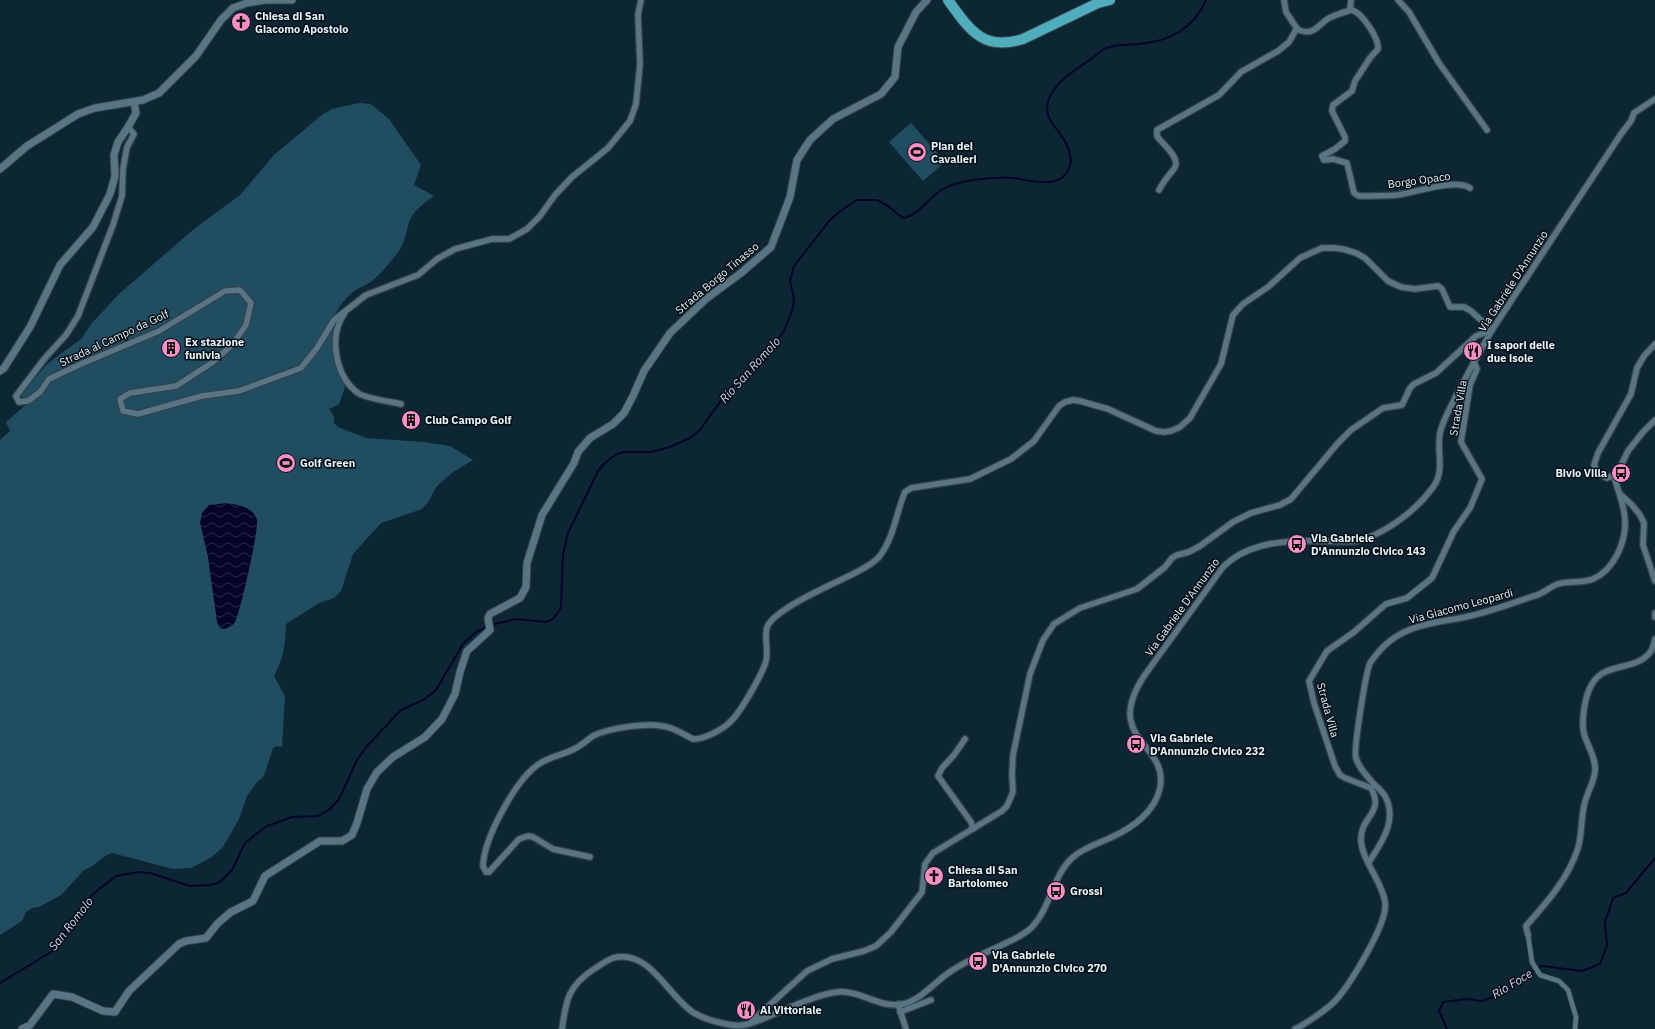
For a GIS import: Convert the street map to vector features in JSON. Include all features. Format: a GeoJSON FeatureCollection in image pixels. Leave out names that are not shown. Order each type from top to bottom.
{"type":"FeatureCollection","features":[{"type":"Feature","properties":{"kind":"highway"},"geometry":{"type":"LineString","coordinates":[[948,0],[975,33],[989,42],[1000,44],[1011,43],[1023,39],[1098,3],[1110,0]]}},
{"type":"Feature","properties":{"kind":"street"},"geometry":{"type":"LineString","coordinates":[[0,169],[27,146],[78,114],[95,108],[134,102],[159,93],[196,56],[221,20],[233,8],[247,3],[265,0],[292,0]]}},
{"type":"Feature","properties":{"kind":"street","name":"Strada al Campo da Golf"},"geometry":{"type":"LineString","coordinates":[[128,127],[134,134],[127,147],[123,169],[122,196],[113,225],[78,316],[66,335],[45,358],[16,396],[19,402],[28,401],[40,392],[49,379],[159,331],[225,291],[240,290],[251,303],[246,325],[232,345],[213,362],[176,386],[130,393],[120,400],[123,411],[138,414],[202,396],[239,392],[302,368],[317,348],[334,320],[366,295],[418,276],[437,259],[455,249],[492,239],[509,239],[527,229],[540,216],[555,195],[572,177],[608,148],[630,121],[636,104],[640,64],[638,15],[641,0]]}},
{"type":"Feature","properties":{"kind":"street","name":"Strada Borgo Tinasso"},"geometry":{"type":"LineString","coordinates":[[22,1029],[30,1025],[53,994],[72,997],[103,1011],[115,1012],[130,992],[179,944],[186,941],[206,938],[218,923],[231,912],[253,901],[265,876],[320,841],[345,840],[352,835],[367,789],[377,772],[393,757],[425,737],[442,719],[455,694],[467,651],[490,630],[488,618],[490,614],[520,598],[526,587],[527,563],[542,515],[574,462],[578,452],[590,438],[613,424],[624,413],[644,371],[670,333],[706,299],[741,273],[771,247],[790,198],[797,160],[810,140],[833,119],[881,94],[895,77],[898,47],[916,12],[927,0]]}},
{"type":"Feature","properties":{"kind":"street"},"geometry":{"type":"LineString","coordinates":[[1284,0],[1286,12],[1297,28],[1302,31],[1318,29],[1330,18],[1350,10],[1351,0]]}},
{"type":"Feature","properties":{"kind":"street"},"geometry":{"type":"LineString","coordinates":[[1398,0],[1409,12],[1439,63],[1487,130]]}},
{"type":"Feature","properties":{"kind":"street","name":"Borgo Opaco"},"geometry":{"type":"LineString","coordinates":[[1350,10],[1359,14],[1370,29],[1377,41],[1378,49],[1370,58],[1355,81],[1352,90],[1333,106],[1332,111],[1345,137],[1345,140],[1335,149],[1324,154],[1322,159],[1337,160],[1347,163],[1353,191],[1359,196],[1396,195],[1450,185],[1463,185],[1470,188]]}},
{"type":"Feature","properties":{"kind":"street"},"geometry":{"type":"LineString","coordinates":[[1158,190],[1174,169],[1176,163],[1174,156],[1156,136],[1157,130],[1218,95],[1241,72],[1278,51],[1289,42],[1297,28]]}},
{"type":"Feature","properties":{"kind":"street","name":"Via Gabriele D'Annunzio"},"geometry":{"type":"LineString","coordinates":[[737,1027],[749,1024],[822,996],[838,992],[853,993],[882,1003],[898,1004],[911,1001],[947,973],[964,962],[1021,936],[1031,928],[1047,904],[1061,871],[1071,859],[1083,850],[1127,829],[1149,810],[1157,798],[1161,786],[1160,774],[1157,760],[1139,740],[1133,728],[1130,716],[1131,700],[1144,676],[1200,597],[1223,567],[1232,558],[1243,552],[1271,544],[1290,542],[1356,541],[1376,535],[1400,519],[1426,496],[1438,480],[1440,463],[1440,434],[1445,418],[1492,330],[1631,121],[1634,113],[1655,99]]}},
{"type":"Feature","properties":{"kind":"street"},"geometry":{"type":"LineString","coordinates":[[0,371],[4,368],[30,327],[60,265],[93,227],[110,194],[115,176],[114,155],[118,142],[136,113],[134,102]]}},
{"type":"Feature","properties":{"kind":"street"},"geometry":{"type":"LineString","coordinates":[[590,857],[553,849],[533,837],[528,836],[519,839],[489,872],[486,872],[482,866],[488,845],[509,797],[530,772],[547,758],[575,749],[594,736],[605,731],[633,727],[663,726],[693,739],[698,739],[730,723],[736,716],[759,678],[766,661],[766,630],[768,625],[790,607],[866,567],[878,558],[888,542],[906,492],[910,488],[970,479],[1010,459],[1023,451],[1034,441],[1059,406],[1073,400],[1108,409],[1156,431],[1171,431],[1184,424],[1190,418],[1221,364],[1233,315],[1243,304],[1268,287],[1300,258],[1322,248],[1334,248],[1356,253],[1364,258],[1388,281],[1401,287],[1415,288],[1438,286],[1442,290],[1450,307],[1464,307],[1471,311],[1492,330],[1476,336],[1436,373],[1414,384],[1410,388],[1402,405],[1383,408],[1351,430],[1338,443],[1291,499],[1280,505],[1251,513],[1233,522],[1200,546],[1172,558],[1153,577],[1137,589],[1080,608],[1054,624],[1043,640],[1030,674],[1013,754],[1013,792],[1007,806],[1002,811],[933,853],[925,864],[922,892],[891,932],[876,946],[864,951],[832,959],[807,971],[749,1024]]}},
{"type":"Feature","properties":{"kind":"street"},"geometry":{"type":"LineString","coordinates":[[347,311],[342,318],[336,340],[338,361],[344,378],[359,394],[400,404]]}},
{"type":"Feature","properties":{"kind":"street"},"geometry":{"type":"LineString","coordinates":[[1655,344],[1644,356],[1637,368],[1631,394],[1598,453],[1594,465],[1599,474],[1607,478],[1616,474],[1628,451],[1655,420]]}},
{"type":"Feature","properties":{"kind":"street","name":"Strada Villa"},"geometry":{"type":"LineString","coordinates":[[1371,788],[1340,775],[1335,766],[1314,703],[1309,681],[1327,651],[1354,632],[1386,604],[1407,598],[1432,578],[1441,562],[1454,531],[1470,508],[1482,479],[1461,442],[1470,385],[1477,369],[1474,362]]}},
{"type":"Feature","properties":{"kind":"street","name":"Via Giacomo Leopardi"},"geometry":{"type":"LineString","coordinates":[[1369,862],[1382,843],[1387,832],[1390,819],[1390,808],[1384,795],[1360,768],[1355,757],[1355,742],[1360,722],[1367,673],[1371,663],[1380,651],[1398,635],[1414,628],[1472,615],[1536,596],[1560,583],[1572,583],[1593,579],[1602,573],[1617,556],[1624,536],[1626,520],[1615,480],[1616,474]]}},
{"type":"Feature","properties":{"kind":"street"},"geometry":{"type":"LineString","coordinates":[[1619,493],[1632,505],[1644,523],[1643,545],[1655,581]]}},
{"type":"Feature","properties":{"kind":"street"},"geometry":{"type":"LineString","coordinates":[[1575,1029],[1576,1017],[1568,990],[1559,981],[1540,975],[1532,962],[1526,926],[1551,898],[1572,864],[1578,846],[1584,804],[1595,771],[1594,760],[1584,735],[1582,725],[1587,697],[1592,684],[1599,675],[1608,669],[1626,666],[1640,660],[1651,651],[1655,639]]}},
{"type":"Feature","properties":{"kind":"street"},"geometry":{"type":"LineString","coordinates":[[965,739],[954,755],[942,768],[938,776],[970,822],[973,829]]}},
{"type":"Feature","properties":{"kind":"street"},"geometry":{"type":"LineString","coordinates":[[1371,788],[1378,789]]}},
{"type":"Feature","properties":{"kind":"street"},"geometry":{"type":"LineString","coordinates":[[1295,1029],[1334,1002],[1342,992],[1375,938],[1386,907],[1385,900],[1363,850],[1361,840],[1362,830],[1377,804],[1376,796],[1371,788]]}},
{"type":"Feature","properties":{"kind":"street"},"geometry":{"type":"LineString","coordinates":[[562,1029],[567,998],[573,986],[584,975],[613,958],[626,958],[638,961],[649,967],[693,1013],[709,1020],[737,1027]]}},
{"type":"Feature","properties":{"kind":"street"},"geometry":{"type":"LineString","coordinates":[[900,1012],[931,1000]]}},
{"type":"Feature","properties":{"kind":"street"},"geometry":{"type":"LineString","coordinates":[[898,1004],[906,1029]]}},
{"type":"Feature","properties":{"kind":"shaded area"},"geometry":{"type":"Polygon","coordinates":[[[359,103],[371,104],[389,119],[421,165],[414,185],[434,196],[413,214],[401,248],[390,263],[372,281],[347,297],[333,318],[338,325],[334,340],[335,363],[345,387],[339,404],[329,409],[334,416],[334,423],[338,427],[366,438],[424,442],[450,446],[473,460],[453,472],[437,486],[428,502],[422,509],[381,523],[353,554],[341,591],[334,598],[319,603],[286,624],[283,651],[280,663],[274,676],[285,696],[282,747],[277,746],[273,748],[264,776],[257,782],[247,796],[239,819],[223,847],[212,857],[191,868],[173,869],[112,853],[84,870],[61,895],[39,907],[32,908],[26,912],[22,921],[0,935],[0,440],[10,431],[6,422],[28,403],[21,396],[47,364],[81,339],[92,323],[119,294],[194,229],[240,195],[274,155],[323,114],[332,109],[359,103]]]}},
{"type":"Feature","properties":{"kind":"shaded area","name":"Pian dei Cavalieri"},"geometry":{"type":"Polygon","coordinates":[[[911,123],[945,162],[923,181],[889,142],[911,123]]]}},
{"type":"Feature","properties":{"kind":"water"},"geometry":{"type":"Polygon","coordinates":[[[227,503],[245,507],[253,512],[257,520],[257,527],[245,588],[237,615],[234,623],[225,629],[220,628],[217,622],[208,557],[200,523],[202,513],[209,505],[227,503]]]}},
{"type":"Feature","properties":{"kind":"waterway","name":"Rio San Romolo"},"geometry":{"type":"LineString","coordinates":[[491,625],[516,619],[546,622],[553,619],[561,608],[563,555],[568,533],[598,471],[615,455],[623,452],[651,452],[670,447],[690,438],[699,431],[728,391],[767,354],[784,331],[793,308],[794,299],[790,280],[794,266],[830,220],[839,212],[857,200],[877,200],[904,218],[915,213],[933,196],[948,186],[972,180],[991,178],[1012,178],[1047,182],[1055,181],[1062,177],[1068,171],[1071,161],[1069,151],[1047,113],[1048,101],[1057,86],[1070,74],[1106,48],[1118,45],[1139,44],[1161,40],[1179,32],[1194,19],[1206,0]]}},
{"type":"Feature","properties":{"kind":"waterway","name":"Rio San Romolo"},"geometry":{"type":"LineString","coordinates":[[0,983],[51,952],[93,894],[116,876],[138,872],[150,873],[190,886],[211,885],[220,882],[232,870],[245,843],[267,826],[292,817],[318,816],[330,809],[339,799],[357,760],[366,747],[401,710],[425,699],[436,690],[463,644],[476,632],[487,627]]}},
{"type":"Feature","properties":{"kind":"waterway","name":"Rio Foce"},"geometry":{"type":"LineString","coordinates":[[1447,1029],[1439,1011],[1443,1002],[1466,999],[1482,1001],[1500,994],[1542,966],[1582,971],[1600,964],[1607,945],[1605,922],[1613,898],[1626,893],[1655,858]]}},
{"type":"Feature","properties":{"kind":"place","name":"Chiesa di San Giacomo Apostolo"},"geometry":{"type":"Point","coordinates":[241,22]}},
{"type":"Feature","properties":{"kind":"place","name":"Pian dei Cavalieri"},"geometry":{"type":"Point","coordinates":[917,152]}},
{"type":"Feature","properties":{"kind":"place","name":"Ex stazione funivia"},"geometry":{"type":"Point","coordinates":[171,348]}},
{"type":"Feature","properties":{"kind":"place","name":"I sapori delle due isole"},"geometry":{"type":"Point","coordinates":[1473,351]}},
{"type":"Feature","properties":{"kind":"place","name":"Club Campo Golf"},"geometry":{"type":"Point","coordinates":[411,420]}},
{"type":"Feature","properties":{"kind":"place","name":"Golf Green"},"geometry":{"type":"Point","coordinates":[286,463]}},
{"type":"Feature","properties":{"kind":"place","name":"Bivio Villa"},"geometry":{"type":"Point","coordinates":[1621,473]}},
{"type":"Feature","properties":{"kind":"place","name":"Via Gabriele D'Annunzio Civico 143"},"geometry":{"type":"Point","coordinates":[1297,544]}},
{"type":"Feature","properties":{"kind":"place","name":"Via Gabriele D'Annunzio Civico 232"},"geometry":{"type":"Point","coordinates":[1136,744]}},
{"type":"Feature","properties":{"kind":"place","name":"Chiesa di San Bartolomeo"},"geometry":{"type":"Point","coordinates":[934,876]}},
{"type":"Feature","properties":{"kind":"place","name":"Grossi"},"geometry":{"type":"Point","coordinates":[1056,891]}},
{"type":"Feature","properties":{"kind":"place","name":"Via Gabriele D'Annunzio Civico 270"},"geometry":{"type":"Point","coordinates":[978,961]}},
{"type":"Feature","properties":{"kind":"place","name":"Al Vittoriale"},"geometry":{"type":"Point","coordinates":[746,1010]}},
{"type":"Feature","properties":{"kind":"water label","name":"San Romolo"},"geometry":{"type":"Point","coordinates":[71,924]}}]}
